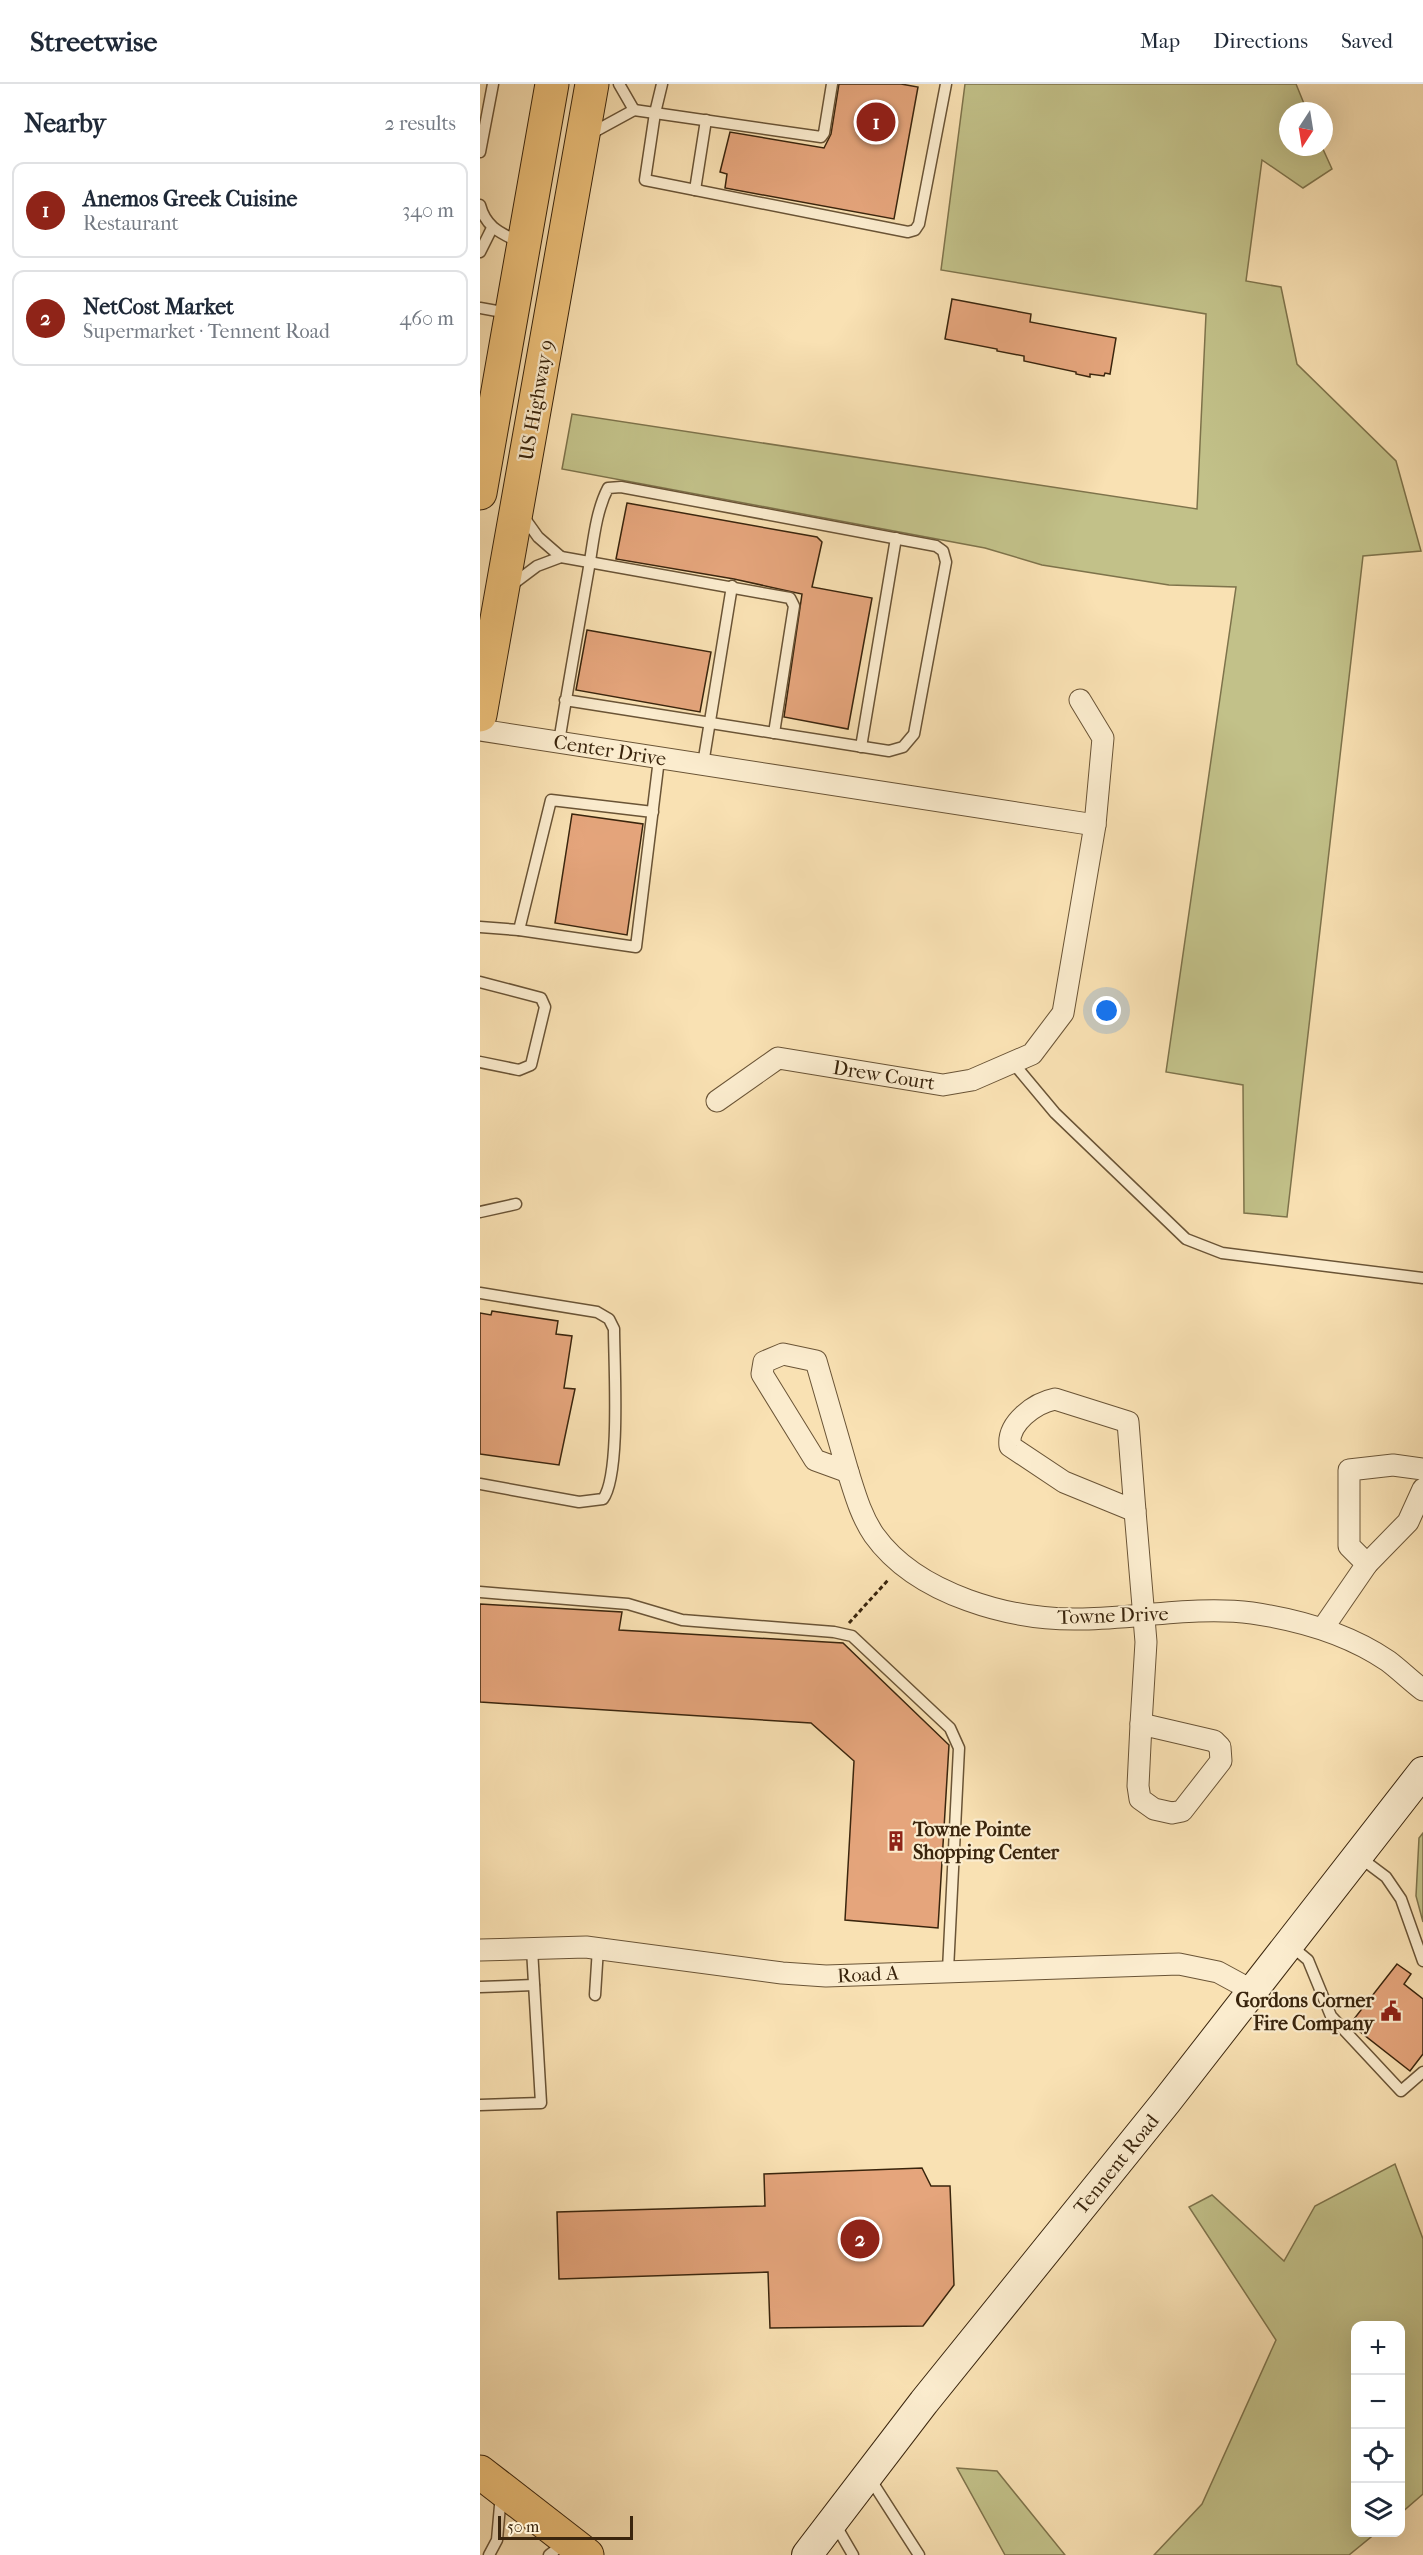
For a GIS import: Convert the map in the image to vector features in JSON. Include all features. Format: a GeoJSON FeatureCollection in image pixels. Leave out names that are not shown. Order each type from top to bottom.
{"type":"FeatureCollection","features":[{"type":"Feature","properties":{"kind":"highway","name":"US Highway 9"},"geometry":{"type":"LineString","coordinates":[[480,493],[484,441],[512,314],[552,84]]}},
{"type":"Feature","properties":{"kind":"highway","name":"US Highway 9"},"geometry":{"type":"LineString","coordinates":[[480,715],[592,84]]}},
{"type":"Feature","properties":{"kind":"highway"},"geometry":{"type":"LineString","coordinates":[[490,2480],[566,2550]]}},
{"type":"Feature","properties":{"kind":"street","name":"Drew Court"},"geometry":{"type":"LineString","coordinates":[[717,1101],[778,1058],[943,1085],[972,1080],[1014,1064],[1032,1054],[1063,1013],[1095,825],[1103,738],[1080,700]]}},
{"type":"Feature","properties":{"kind":"street","name":"Center Drive"},"geometry":{"type":"LineString","coordinates":[[480,730],[1095,825]]}},
{"type":"Feature","properties":{"kind":"street","name":"Towne Drive"},"geometry":{"type":"LineString","coordinates":[[848,1472],[814,1460],[762,1374],[764,1362],[783,1354],[816,1361],[848,1472],[867,1523],[886,1549],[903,1564],[949,1591],[1010,1611],[1082,1619],[1197,1612],[1249,1613],[1323,1628],[1388,1662],[1423,1690]]}},
{"type":"Feature","properties":{"kind":"street"},"geometry":{"type":"LineString","coordinates":[[1135,1510],[1064,1482],[1010,1446],[1009,1437],[1012,1427],[1055,1398],[1128,1422],[1146,1642],[1138,1786],[1140,1799],[1154,1809],[1172,1814],[1182,1812],[1218,1767],[1223,1754],[1220,1747],[1214,1741],[1142,1724]]}},
{"type":"Feature","properties":{"kind":"street"},"geometry":{"type":"LineString","coordinates":[[1367,1564],[1349,1546],[1349,1470],[1393,1465],[1423,1470]]}},
{"type":"Feature","properties":{"kind":"street"},"geometry":{"type":"LineString","coordinates":[[1323,1628],[1367,1564],[1408,1522],[1423,1489]]}},
{"type":"Feature","properties":{"kind":"street","name":"Tennent Road"},"geometry":{"type":"LineString","coordinates":[[807,2555],[1253,1991],[1423,1772]]}},
{"type":"Feature","properties":{"kind":"street","name":"Road A"},"geometry":{"type":"LineString","coordinates":[[480,1950],[598,1948],[782,1973],[826,1976],[948,1970],[1179,1964],[1218,1972],[1253,1991]]}},
{"type":"Feature","properties":{"kind":"lane"},"geometry":{"type":"LineString","coordinates":[[480,152],[483,115],[493,84]]}},
{"type":"Feature","properties":{"kind":"lane"},"geometry":{"type":"LineString","coordinates":[[619,84],[634,110]]}},
{"type":"Feature","properties":{"kind":"lane"},"geometry":{"type":"LineString","coordinates":[[662,84],[655,112],[645,180],[908,232],[915,230],[920,224],[946,84]]}},
{"type":"Feature","properties":{"kind":"lane"},"geometry":{"type":"LineString","coordinates":[[582,139],[634,110],[821,136],[824,133],[832,84]]}},
{"type":"Feature","properties":{"kind":"lane"},"geometry":{"type":"LineString","coordinates":[[695,190],[706,120]]}},
{"type":"Feature","properties":{"kind":"lane"},"geometry":{"type":"LineString","coordinates":[[480,205],[483,216],[492,228],[524,245]]}},
{"type":"Feature","properties":{"kind":"lane"},"geometry":{"type":"LineString","coordinates":[[480,252],[492,228]]}},
{"type":"Feature","properties":{"kind":"lane"},"geometry":{"type":"LineString","coordinates":[[480,308],[512,314]]}},
{"type":"Feature","properties":{"kind":"lane"},"geometry":{"type":"LineString","coordinates":[[559,742],[566,700],[590,563],[602,499],[608,488],[621,487],[896,538],[936,546],[943,551],[946,562],[914,734],[903,747],[889,751],[566,700]]}},
{"type":"Feature","properties":{"kind":"lane"},"geometry":{"type":"LineString","coordinates":[[517,506],[538,537],[561,557]]}},
{"type":"Feature","properties":{"kind":"lane"},"geometry":{"type":"LineString","coordinates":[[861,747],[896,538]]}},
{"type":"Feature","properties":{"kind":"lane"},"geometry":{"type":"LineString","coordinates":[[502,593],[525,572],[561,557],[790,598],[794,606],[774,733]]}},
{"type":"Feature","properties":{"kind":"lane"},"geometry":{"type":"LineString","coordinates":[[703,764],[732,586]]}},
{"type":"Feature","properties":{"kind":"lane"},"geometry":{"type":"LineString","coordinates":[[480,927],[519,930],[636,947],[659,759]]}},
{"type":"Feature","properties":{"kind":"lane"},"geometry":{"type":"LineString","coordinates":[[519,930],[551,800],[653,812]]}},
{"type":"Feature","properties":{"kind":"lane"},"geometry":{"type":"LineString","coordinates":[[480,982],[541,998],[545,1007],[531,1065],[519,1070],[480,1062]]}},
{"type":"Feature","properties":{"kind":"lane"},"geometry":{"type":"LineString","coordinates":[[1014,1064],[1070,1128],[1186,1239],[1204,1249],[1230,1255],[1423,1278]]}},
{"type":"Feature","properties":{"kind":"lane"},"geometry":{"type":"LineString","coordinates":[[480,1212],[516,1204]]}},
{"type":"Feature","properties":{"kind":"lane"},"geometry":{"type":"LineString","coordinates":[[480,1293],[597,1312],[609,1319],[614,1329],[613,1446],[610,1490],[603,1499],[579,1502],[480,1484]]}},
{"type":"Feature","properties":{"kind":"lane"},"geometry":{"type":"LineString","coordinates":[[480,1592],[628,1604],[682,1620],[852,1636],[950,1728],[959,1748],[948,1970]]}},
{"type":"Feature","properties":{"kind":"lane"},"geometry":{"type":"LineString","coordinates":[[1358,1856],[1386,1877],[1401,1899],[1423,1961]]}},
{"type":"Feature","properties":{"kind":"lane"},"geometry":{"type":"LineString","coordinates":[[1289,1944],[1308,1960],[1331,2016],[1401,2091],[1423,2072]]}},
{"type":"Feature","properties":{"kind":"lane"},"geometry":{"type":"LineString","coordinates":[[480,2105],[541,2103],[532,1948]]}},
{"type":"Feature","properties":{"kind":"lane"},"geometry":{"type":"LineString","coordinates":[[595,1995],[598,1948]]}},
{"type":"Feature","properties":{"kind":"lane"},"geometry":{"type":"LineString","coordinates":[[480,1987],[534,1984]]}},
{"type":"Feature","properties":{"kind":"lane"},"geometry":{"type":"LineString","coordinates":[[868,2476],[919,2555]]}},
{"type":"Feature","properties":{"kind":"lane"},"geometry":{"type":"LineString","coordinates":[[489,2555],[497,2540],[490,2480]]}},
{"type":"Feature","properties":{"kind":"lane"},"geometry":{"type":"LineString","coordinates":[[833,2521],[852,2555]]}},
{"type":"Feature","properties":{"kind":"path"},"geometry":{"type":"LineString","coordinates":[[839,1633],[903,1564]]}},
{"type":"Feature","properties":{"kind":"shaded area"},"geometry":{"type":"Polygon","coordinates":[[[965,84],[1296,84],[1303,102],[1279,102],[1279,156],[1326,156],[1332,169],[1303,188],[1262,160],[1246,281],[1281,287],[1297,364],[1396,461],[1421,551],[1363,556],[1287,1217],[1244,1213],[1243,1085],[1166,1072],[1236,587],[1169,585],[1042,565],[985,548],[562,469],[572,414],[1197,509],[1206,314],[941,270],[965,84]]]}},
{"type":"Feature","properties":{"kind":"shaded area"},"geometry":{"type":"Polygon","coordinates":[[[1423,1833],[1423,1922],[1416,1896],[1419,1838],[1423,1833]]]}},
{"type":"Feature","properties":{"kind":"shaded area"},"geometry":{"type":"Polygon","coordinates":[[[1395,2164],[1423,2239],[1423,2494],[1405,2510],[1405,2321],[1351,2321],[1351,2537],[1371,2537],[1349,2555],[1154,2555],[1202,2504],[1276,2340],[1189,2207],[1212,2195],[1284,2261],[1315,2206],[1395,2164]]]}},
{"type":"Feature","properties":{"kind":"shaded area"},"geometry":{"type":"Polygon","coordinates":[[[957,2468],[997,2471],[1065,2555],[1005,2555],[957,2468]]]}},
{"type":"Feature","properties":{"kind":"building"},"geometry":{"type":"Polygon","coordinates":[[[839,84],[901,84],[918,87],[894,219],[725,188],[727,174],[720,172],[730,132],[824,148],[831,134],[839,84]]]}},
{"type":"Feature","properties":{"kind":"building"},"geometry":{"type":"Polygon","coordinates":[[[952,299],[1031,314],[1030,322],[1116,338],[1110,374],[1105,373],[1104,376],[1090,374],[1090,377],[1024,361],[1024,356],[945,339],[952,299]]]}},
{"type":"Feature","properties":{"kind":"building"},"geometry":{"type":"Polygon","coordinates":[[[627,503],[817,537],[822,542],[812,587],[872,598],[848,729],[784,717],[802,594],[734,579],[616,559],[627,503]]]}},
{"type":"Feature","properties":{"kind":"building"},"geometry":{"type":"Polygon","coordinates":[[[587,630],[711,652],[700,712],[576,690],[587,630]]]}},
{"type":"Feature","properties":{"kind":"building"},"geometry":{"type":"Polygon","coordinates":[[[572,814],[643,824],[627,935],[555,923],[572,814]]]}},
{"type":"Feature","properties":{"kind":"building"},"geometry":{"type":"Polygon","coordinates":[[[492,1311],[558,1321],[556,1334],[572,1336],[564,1388],[575,1389],[559,1465],[480,1454],[480,1313],[491,1315],[492,1311]]]}},
{"type":"Feature","properties":{"kind":"building","name":"Towne Pointe Shopping Center"},"geometry":{"type":"Polygon","coordinates":[[[480,1604],[622,1612],[619,1630],[843,1643],[949,1745],[938,1928],[845,1920],[854,1761],[811,1723],[480,1702],[480,1604]]]}},
{"type":"Feature","properties":{"kind":"building","name":"Gordons Corner Fire Company"},"geometry":{"type":"Polygon","coordinates":[[[1397,1964],[1411,1974],[1404,1984],[1423,1999],[1423,2054],[1410,2071],[1350,2024],[1397,1964]]]}},
{"type":"Feature","properties":{"kind":"building"},"geometry":{"type":"Polygon","coordinates":[[[922,2168],[931,2186],[950,2186],[954,2285],[923,2326],[770,2328],[768,2272],[559,2279],[557,2212],[765,2206],[764,2174],[922,2168]]]}},
{"type":"Feature","properties":{"kind":"place","name":"Anemos Greek Cuisine"},"geometry":{"type":"Point","coordinates":[876,122]}},
{"type":"Feature","properties":{"kind":"place","name":"Towne Pointe Shopping Center"},"geometry":{"type":"Point","coordinates":[896,1841]}},
{"type":"Feature","properties":{"kind":"place","name":"Gordons Corner Fire Company"},"geometry":{"type":"Point","coordinates":[1391,2011]}},
{"type":"Feature","properties":{"kind":"place","name":"NetCost Market"},"geometry":{"type":"Point","coordinates":[860,2239]}}]}
